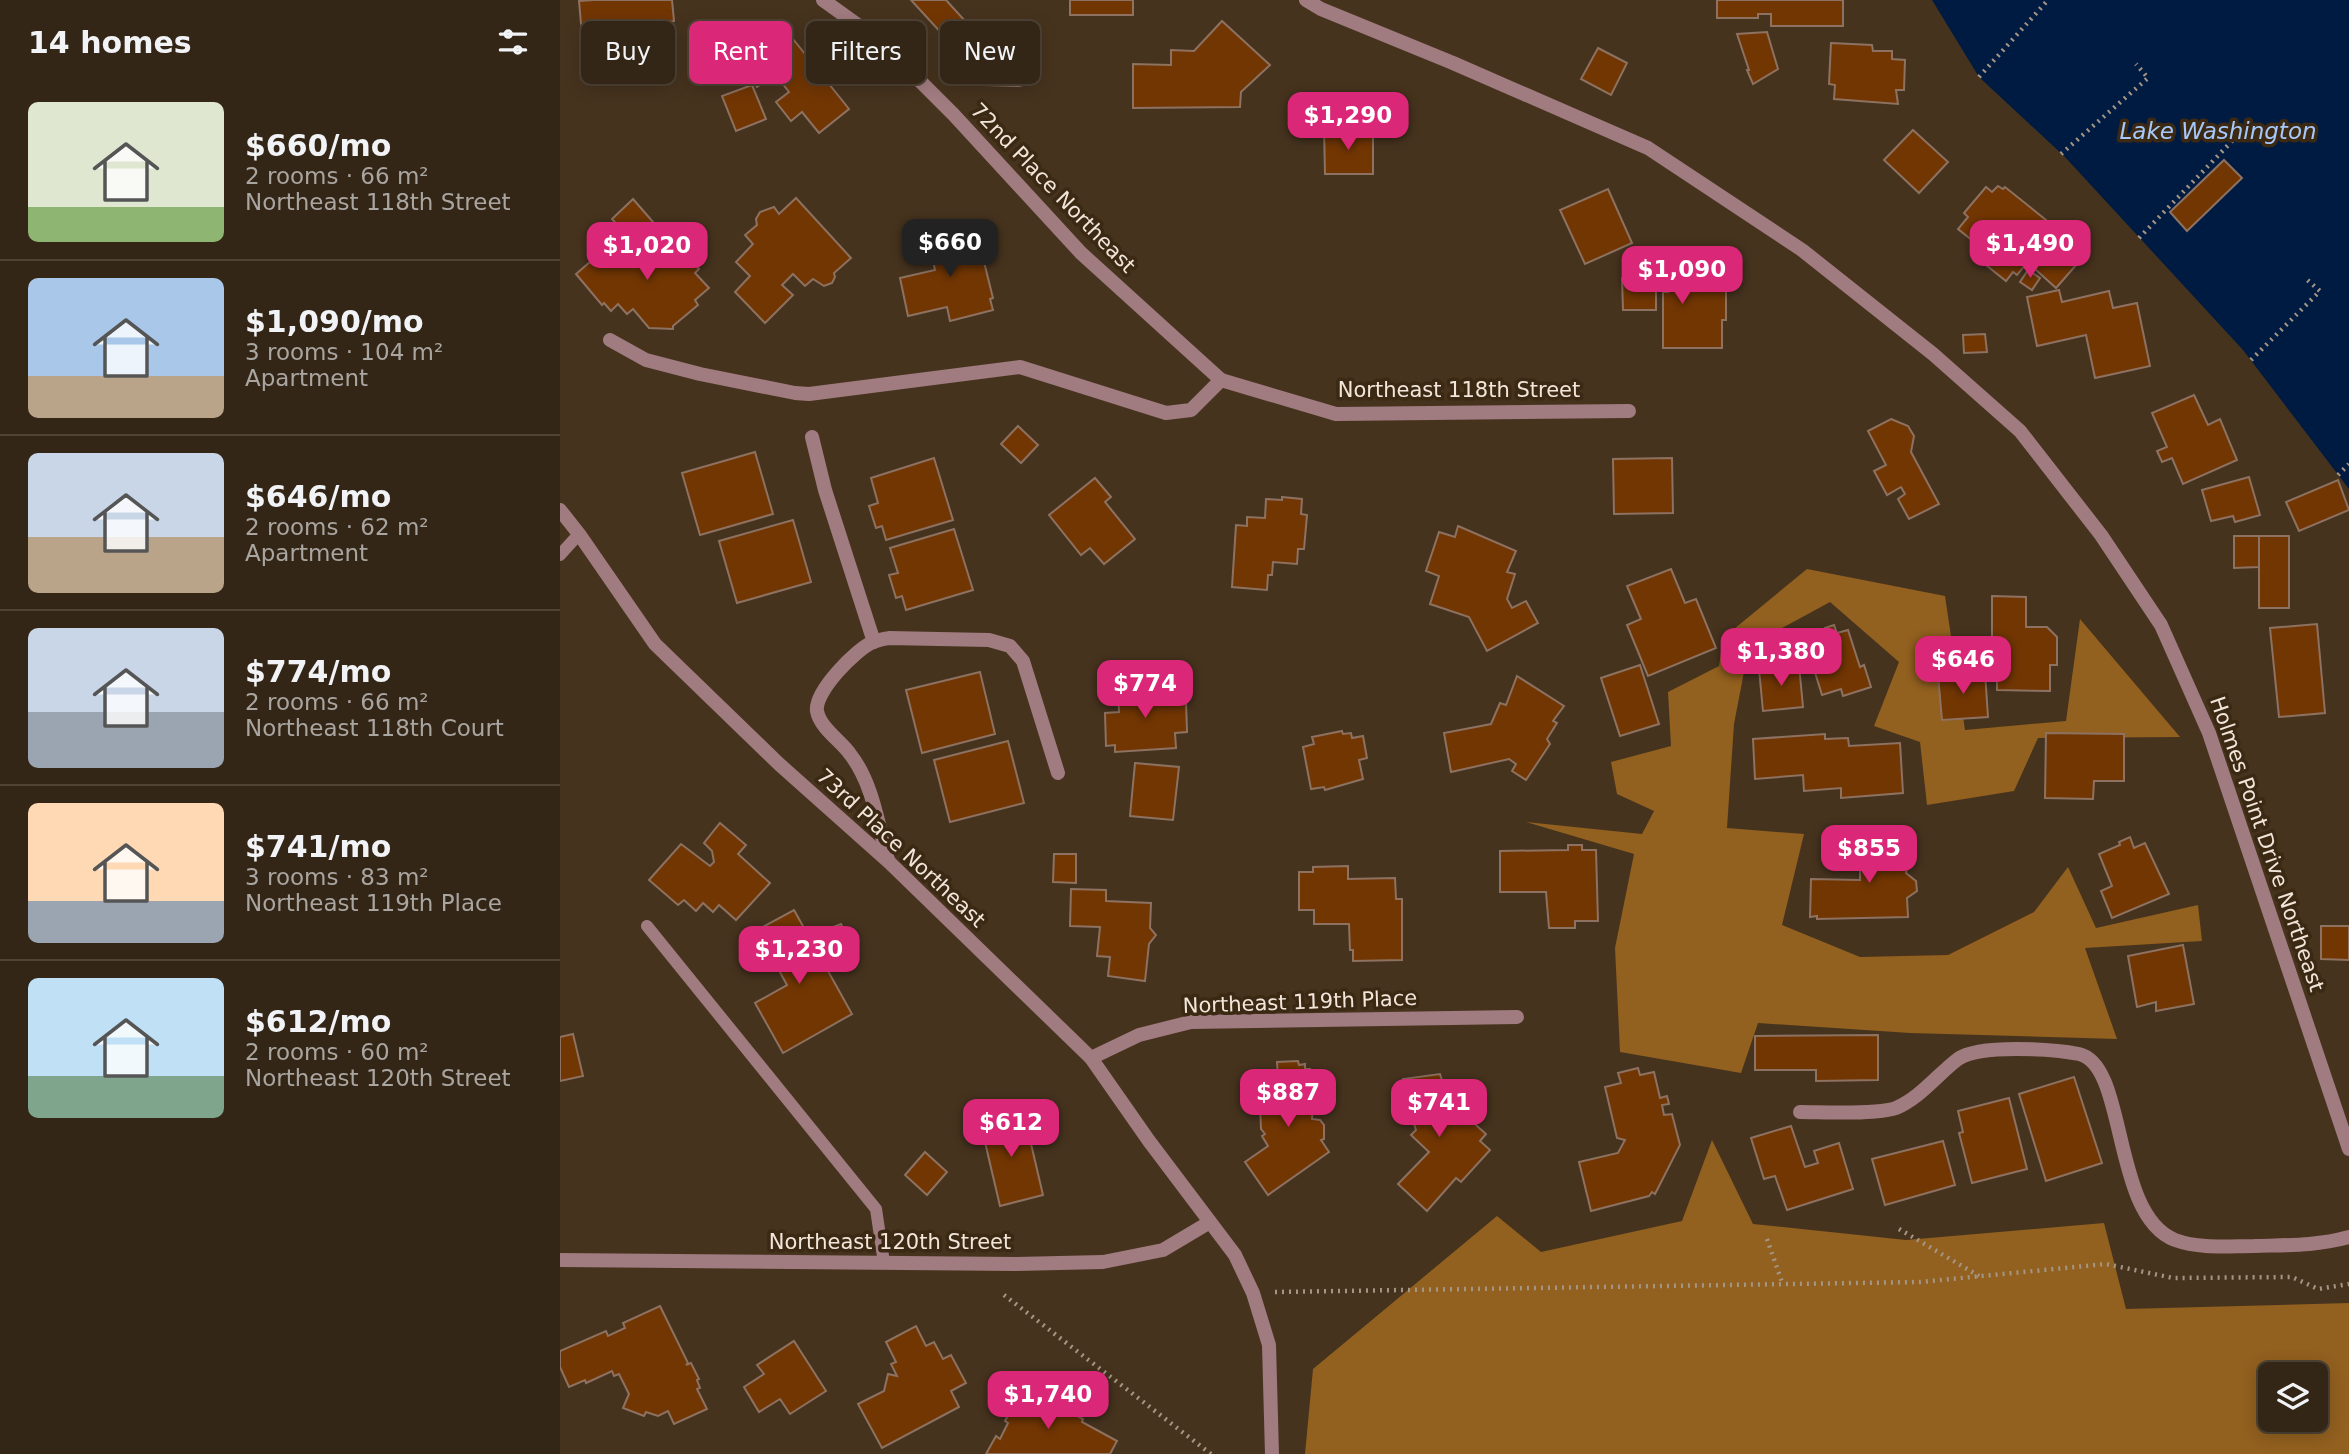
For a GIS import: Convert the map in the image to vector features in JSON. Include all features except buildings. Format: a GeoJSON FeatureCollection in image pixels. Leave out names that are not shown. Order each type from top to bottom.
{"type":"FeatureCollection","features":[{"type":"Feature","properties":{"kind":"street","name":"72nd Place Northeast"},"geometry":{"type":"LineString","coordinates":[[823,0],[880,41],[954,115],[1081,253],[1221,380]]}},
{"type":"Feature","properties":{"kind":"street","name":"Holmes Point Drive Northeast"},"geometry":{"type":"LineString","coordinates":[[1306,0],[1321,9],[1648,148],[1802,250],[1933,354],[2020,431],[2101,535],[2161,625],[2210,733],[2349,1149]]}},
{"type":"Feature","properties":{"kind":"street"},"geometry":{"type":"LineString","coordinates":[[610,340],[646,360],[699,374],[809,394],[1020,367],[1166,413],[1191,410],[1221,380]]}},
{"type":"Feature","properties":{"kind":"street","name":"Northeast 118th Street"},"geometry":{"type":"LineString","coordinates":[[1221,380],[1336,414],[1629,411]]}},
{"type":"Feature","properties":{"kind":"street"},"geometry":{"type":"LineString","coordinates":[[812,437],[825,490],[874,642]]}},
{"type":"Feature","properties":{"kind":"street","name":"73rd Place Northeast"},"geometry":{"type":"LineString","coordinates":[[560,510],[655,644],[779,764],[889,862],[1091,1058],[1149,1141],[1236,1255],[1253,1293],[1269,1345],[1272,1454]]}},
{"type":"Feature","properties":{"kind":"street"},"geometry":{"type":"LineString","coordinates":[[889,862],[872,800],[859,768],[822,722],[817,710],[819,698],[834,677],[853,656],[874,642],[889,638],[989,639],[1010,646],[1023,662],[1058,773]]}},
{"type":"Feature","properties":{"kind":"street","name":"Northeast 119th Place"},"geometry":{"type":"LineString","coordinates":[[1091,1058],[1139,1035],[1191,1022],[1517,1017]]}},
{"type":"Feature","properties":{"kind":"street"},"geometry":{"type":"LineString","coordinates":[[1800,1112],[1895,1108],[1913,1097],[1961,1057],[1977,1050],[2043,1050],[2082,1055],[2099,1068],[2135,1193],[2151,1222],[2172,1239],[2199,1246],[2319,1245],[2349,1237]]}},
{"type":"Feature","properties":{"kind":"street","name":"Northeast 120th Street"},"geometry":{"type":"LineString","coordinates":[[560,1260],[1103,1262],[1163,1250],[1210,1222]]}},
{"type":"Feature","properties":{"kind":"lane"},"geometry":{"type":"LineString","coordinates":[[560,555],[579,534]]}},
{"type":"Feature","properties":{"kind":"lane"},"geometry":{"type":"LineString","coordinates":[[647,926],[876,1209],[884,1263]]}},
{"type":"Feature","properties":{"kind":"path"},"geometry":{"type":"LineString","coordinates":[[1979,77],[2048,0]]}},
{"type":"Feature","properties":{"kind":"path"},"geometry":{"type":"LineString","coordinates":[[2061,154],[2148,78],[2136,64]]}},
{"type":"Feature","properties":{"kind":"path"},"geometry":{"type":"LineString","coordinates":[[2139,237],[2233,140]]}},
{"type":"Feature","properties":{"kind":"path"},"geometry":{"type":"LineString","coordinates":[[2251,360],[2320,291],[2305,278]]}},
{"type":"Feature","properties":{"kind":"path"},"geometry":{"type":"LineString","coordinates":[[2338,475],[2349,464]]}},
{"type":"Feature","properties":{"kind":"path"},"geometry":{"type":"LineString","coordinates":[[1899,1230],[1980,1276]]}},
{"type":"Feature","properties":{"kind":"path"},"geometry":{"type":"LineString","coordinates":[[1767,1239],[1783,1285]]}},
{"type":"Feature","properties":{"kind":"path"},"geometry":{"type":"LineString","coordinates":[[1253,1293],[1920,1282],[2106,1264],[2173,1278],[2292,1277],[2318,1289],[2349,1284]]}},
{"type":"Feature","properties":{"kind":"path"},"geometry":{"type":"LineString","coordinates":[[1004,1295],[1211,1454]]}},
{"type":"Feature","properties":{"kind":"shaded area"},"geometry":{"type":"Polygon","coordinates":[[[1807,569],[1945,596],[1965,730],[2066,721],[2080,619],[2180,737],[2038,738],[2014,791],[1927,805],[1920,742],[1874,726],[1899,662],[1830,602],[1749,646],[1734,724],[1727,828],[1804,834],[1782,925],[1860,957],[1948,955],[2034,912],[2068,867],[2096,928],[2198,905],[2202,941],[2085,948],[2117,1039],[1910,1033],[1758,1023],[1741,1073],[1620,1052],[1615,948],[1634,854],[1526,822],[1642,834],[1654,811],[1617,794],[1611,762],[1671,746],[1668,692],[1719,666],[1723,638],[1807,569]]]}},
{"type":"Feature","properties":{"kind":"shaded area"},"geometry":{"type":"Polygon","coordinates":[[[1712,1140],[1753,1224],[1906,1240],[2104,1223],[2126,1309],[2349,1303],[2349,1454],[1305,1454],[1313,1369],[1497,1216],[1541,1252],[1682,1221],[1712,1140]]]}},
{"type":"Feature","properties":{"kind":"water","name":"Lake Washington"},"geometry":{"type":"Polygon","coordinates":[[[1932,0],[2349,0],[2349,489],[2243,350],[2065,157],[1979,77],[1932,0]]]}}]}
